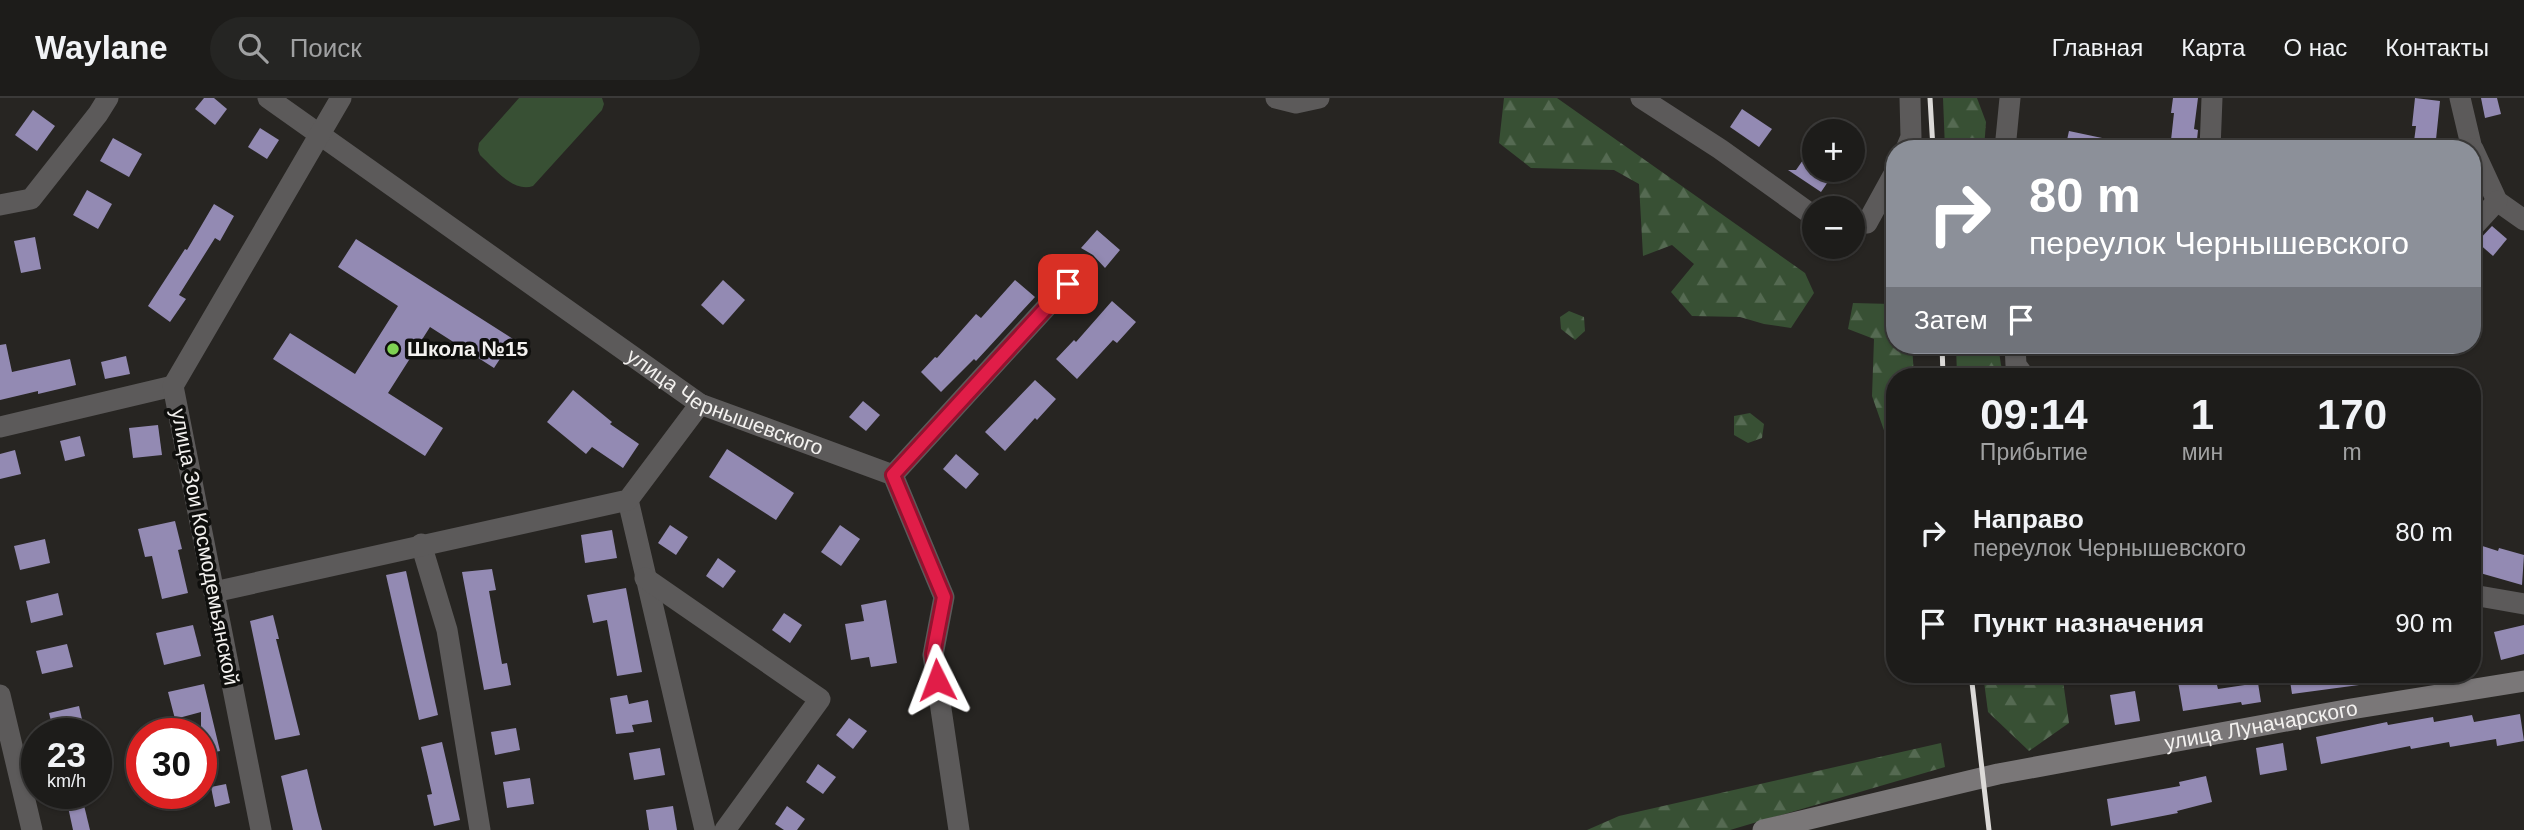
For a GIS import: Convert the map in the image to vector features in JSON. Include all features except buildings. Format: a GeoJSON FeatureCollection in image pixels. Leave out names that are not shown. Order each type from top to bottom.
{"type":"FeatureCollection","features":[{"type":"Feature","properties":{"kind":"main road","name":"улица Луначарского"},"geometry":{"type":"LineString","coordinates":[[1763,830],[1998,774],[2351,709],[2524,681]]}},
{"type":"Feature","properties":{"kind":"street"},"geometry":{"type":"LineString","coordinates":[[0,205],[31,199],[108,98]]}},
{"type":"Feature","properties":{"kind":"street","name":"улица Чернышевского"},"geometry":{"type":"LineString","coordinates":[[268,98],[700,404],[893,475]]}},
{"type":"Feature","properties":{"kind":"street","name":"улица Зои Космодемьянской"},"geometry":{"type":"LineString","coordinates":[[261,830],[173,386],[341,98]]}},
{"type":"Feature","properties":{"kind":"street"},"geometry":{"type":"LineString","coordinates":[[1276,98],[1296,103],[1319,98]]}},
{"type":"Feature","properties":{"kind":"street"},"geometry":{"type":"LineString","coordinates":[[1641,98],[1720,149],[1802,208]]}},
{"type":"Feature","properties":{"kind":"street"},"geometry":{"type":"LineString","coordinates":[[1910,98],[1910,140]]}},
{"type":"Feature","properties":{"kind":"street"},"geometry":{"type":"LineString","coordinates":[[2006,140],[2010,98]]}},
{"type":"Feature","properties":{"kind":"street"},"geometry":{"type":"LineString","coordinates":[[2210,140],[2212,98]]}},
{"type":"Feature","properties":{"kind":"street"},"geometry":{"type":"LineString","coordinates":[[2460,98],[2471,140]]}},
{"type":"Feature","properties":{"kind":"street"},"geometry":{"type":"LineString","coordinates":[[2481,166],[2497,201],[2524,220]]}},
{"type":"Feature","properties":{"kind":"street"},"geometry":{"type":"LineString","coordinates":[[1865,217],[1886,186]]}},
{"type":"Feature","properties":{"kind":"street"},"geometry":{"type":"LineString","coordinates":[[2481,218],[2497,201]]}},
{"type":"Feature","properties":{"kind":"street"},"geometry":{"type":"LineString","coordinates":[[959,830],[933,654],[944,597],[893,475],[1085,265]]}},
{"type":"Feature","properties":{"kind":"street"},"geometry":{"type":"LineString","coordinates":[[0,426],[173,386]]}},
{"type":"Feature","properties":{"kind":"street"},"geometry":{"type":"LineString","coordinates":[[214,592],[628,500],[700,404]]}},
{"type":"Feature","properties":{"kind":"street"},"geometry":{"type":"LineString","coordinates":[[628,500],[705,830]]}},
{"type":"Feature","properties":{"kind":"street"},"geometry":{"type":"LineString","coordinates":[[421,544],[447,631],[480,830]]}},
{"type":"Feature","properties":{"kind":"street"},"geometry":{"type":"LineString","coordinates":[[645,578],[820,699],[726,830]]}},
{"type":"Feature","properties":{"kind":"street"},"geometry":{"type":"LineString","coordinates":[[2481,596],[2524,604]]}},
{"type":"Feature","properties":{"kind":"street"},"geometry":{"type":"LineString","coordinates":[[0,695],[32,830]]}},
{"type":"Feature","properties":{"kind":"green space"},"geometry":{"type":"Polygon","coordinates":[[[519,98],[602,98],[604,104],[602,110],[533,186],[526,187],[518,186],[504,178],[478,150],[479,143],[519,98]]]}},
{"type":"Feature","properties":{"kind":"green space"},"geometry":{"type":"Polygon","coordinates":[[[1504,98],[1557,98],[1805,273],[1814,293],[1791,328],[1740,317],[1692,316],[1671,292],[1694,264],[1672,245],[1643,256],[1639,184],[1614,170],[1531,168],[1499,143],[1504,98]]]}},
{"type":"Feature","properties":{"kind":"green space"},"geometry":{"type":"Polygon","coordinates":[[[1943,98],[1977,98],[1986,122],[1985,140],[1945,140],[1943,98]]]}},
{"type":"Feature","properties":{"kind":"green space"},"geometry":{"type":"Polygon","coordinates":[[[1853,303],[1886,304],[1886,354],[1913,354],[1913,368],[1886,368],[1886,436],[1872,396],[1874,339],[1848,329],[1853,303]]]}},
{"type":"Feature","properties":{"kind":"green space"},"geometry":{"type":"Polygon","coordinates":[[[1569,311],[1584,317],[1585,331],[1575,340],[1561,329],[1560,317],[1569,311]]]}},
{"type":"Feature","properties":{"kind":"green space"},"geometry":{"type":"Polygon","coordinates":[[[1956,354],[1999,354],[2002,368],[1957,368],[1956,354]]]}},
{"type":"Feature","properties":{"kind":"green space"},"geometry":{"type":"Polygon","coordinates":[[[1750,413],[1764,424],[1762,438],[1748,443],[1734,435],[1734,416],[1750,413]]]}},
{"type":"Feature","properties":{"kind":"green space"},"geometry":{"type":"Polygon","coordinates":[[[1984,683],[2063,683],[2069,723],[2029,751],[1988,712],[1984,683]]]}},
{"type":"Feature","properties":{"kind":"green space"},"geometry":{"type":"Polygon","coordinates":[[[1941,743],[1945,767],[1730,830],[1587,830],[1619,816],[1941,743]]]}},
{"type":"Feature","properties":{"kind":"railway"},"geometry":{"type":"LineString","coordinates":[[1930,98],[1932,140]]}},
{"type":"Feature","properties":{"kind":"railway"},"geometry":{"type":"LineString","coordinates":[[1942,354],[1943,368]]}},
{"type":"Feature","properties":{"kind":"railway"},"geometry":{"type":"LineString","coordinates":[[1972,683],[1989,830]]}},
{"type":"Feature","properties":{"kind":"place","name":"Школа №15"},"geometry":{"type":"Point","coordinates":[393,349]}},
{"type":"Feature","properties":{"kind":"route"},"geometry":{"type":"LineString","coordinates":[[937,680],[933,654],[944,597],[893,475],[1068,284]]}}]}
